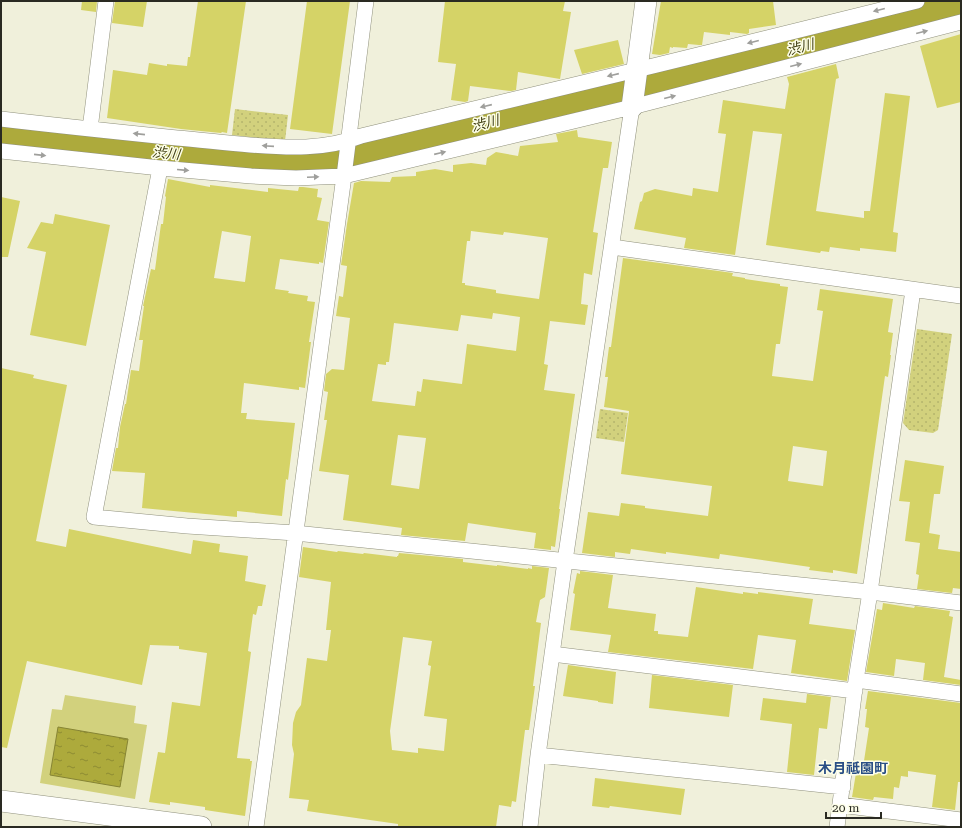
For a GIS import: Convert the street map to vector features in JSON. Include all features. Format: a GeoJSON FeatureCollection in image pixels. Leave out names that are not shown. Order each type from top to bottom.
{"type":"FeatureCollection","features":[{"type":"Feature","properties":{"kind":"street"},"geometry":{"type":"LineString","coordinates":[[90,129],[106,1]]}},
{"type":"Feature","properties":{"kind":"street"},"geometry":{"type":"LineString","coordinates":[[256,827],[344,176],[366,1]]}},
{"type":"Feature","properties":{"kind":"street"},"geometry":{"type":"LineString","coordinates":[[530,827],[538,755],[565,561],[612,247],[646,1]]}},
{"type":"Feature","properties":{"kind":"street"},"geometry":{"type":"LineString","coordinates":[[1,119],[268,146],[304,147],[337,144],[361,136],[917,1]]}},
{"type":"Feature","properties":{"kind":"street"},"geometry":{"type":"LineString","coordinates":[[1,151],[160,168],[266,176],[296,178],[344,176],[632,107],[961,22]]}},
{"type":"Feature","properties":{"kind":"street"},"geometry":{"type":"LineString","coordinates":[[160,168],[94,517],[187,526],[295,533],[870,592],[961,603]]}},
{"type":"Feature","properties":{"kind":"street"},"geometry":{"type":"LineString","coordinates":[[612,247],[961,296]]}},
{"type":"Feature","properties":{"kind":"street"},"geometry":{"type":"LineString","coordinates":[[837,827],[855,686],[870,592],[913,290]]}},
{"type":"Feature","properties":{"kind":"street"},"geometry":{"type":"LineString","coordinates":[[552,654],[855,686],[961,694]]}},
{"type":"Feature","properties":{"kind":"street"},"geometry":{"type":"LineString","coordinates":[[538,755],[842,787]]}},
{"type":"Feature","properties":{"kind":"street"},"geometry":{"type":"LineString","coordinates":[[1,801],[201,827]]}},
{"type":"Feature","properties":{"kind":"street"},"geometry":{"type":"LineString","coordinates":[[840,805],[961,820]]}},
{"type":"Feature","properties":{"kind":"shaded area"},"geometry":{"type":"Polygon","coordinates":[[[235,109],[288,115],[285,141],[232,135],[235,109]]]}},
{"type":"Feature","properties":{"kind":"shaded area"},"geometry":{"type":"Polygon","coordinates":[[[917,329],[952,334],[938,430],[933,433],[909,430],[903,423],[917,329]]]}},
{"type":"Feature","properties":{"kind":"shaded area"},"geometry":{"type":"Polygon","coordinates":[[[600,409],[628,413],[624,442],[596,438],[600,409]]]}},
{"type":"Feature","properties":{"kind":"shaded area"},"geometry":{"type":"Polygon","coordinates":[[[65,695],[136,706],[134,723],[147,725],[135,799],[40,783],[52,709],[62,710],[65,695]]]}},
{"type":"Feature","properties":{"kind":"water"},"geometry":{"type":"Polygon","coordinates":[[[58,727],[128,739],[120,787],[50,775],[58,727]]]}},
{"type":"Feature","properties":{"kind":"building"},"geometry":{"type":"Polygon","coordinates":[[[82,1],[97,1],[96,12],[81,10],[82,1]]]}},
{"type":"Feature","properties":{"kind":"building"},"geometry":{"type":"Polygon","coordinates":[[[115,1],[147,1],[143,27],[112,23],[115,1]]]}},
{"type":"Feature","properties":{"kind":"building"},"geometry":{"type":"Polygon","coordinates":[[[198,1],[246,1],[227,133],[181,129],[107,118],[113,70],[147,75],[149,63],[167,66],[167,64],[187,66],[188,57],[190,57],[198,1]]]}},
{"type":"Feature","properties":{"kind":"building"},"geometry":{"type":"Polygon","coordinates":[[[307,1],[350,1],[332,134],[290,129],[307,1]]]}},
{"type":"Feature","properties":{"kind":"building"},"geometry":{"type":"Polygon","coordinates":[[[445,1],[565,1],[563,11],[571,12],[560,79],[518,72],[516,90],[511,91],[470,86],[468,101],[451,100],[456,64],[438,62],[445,1]]]}},
{"type":"Feature","properties":{"kind":"building"},"geometry":{"type":"Polygon","coordinates":[[[661,1],[773,1],[776,25],[749,29],[749,33],[747,34],[730,32],[730,35],[704,32],[702,45],[688,44],[687,48],[670,47],[669,53],[660,55],[652,54],[661,1]]]}},
{"type":"Feature","properties":{"kind":"building"},"geometry":{"type":"Polygon","coordinates":[[[961,34],[961,102],[937,108],[920,46],[961,34]]]}},
{"type":"Feature","properties":{"kind":"building"},"geometry":{"type":"Polygon","coordinates":[[[618,40],[624,64],[582,74],[574,50],[618,40]]]}},
{"type":"Feature","properties":{"kind":"building"},"geometry":{"type":"Polygon","coordinates":[[[836,64],[839,78],[836,79],[816,211],[864,218],[864,211],[870,211],[885,93],[910,96],[893,232],[898,233],[896,252],[860,248],[860,251],[830,247],[829,252],[821,251],[820,253],[766,245],[782,134],[753,131],[735,255],[684,248],[686,238],[634,229],[640,202],[642,201],[644,193],[655,189],[692,196],[693,188],[718,192],[726,134],[718,133],[723,100],[785,109],[789,84],[787,77],[836,64]]]}},
{"type":"Feature","properties":{"kind":"building"},"geometry":{"type":"Polygon","coordinates":[[[577,130],[578,137],[612,142],[608,168],[603,168],[593,232],[598,233],[592,275],[584,273],[581,304],[588,305],[585,325],[550,321],[544,364],[548,365],[544,390],[575,394],[555,547],[551,546],[551,550],[534,548],[536,533],[468,523],[465,541],[401,535],[402,528],[343,520],[349,475],[319,471],[327,420],[324,420],[328,392],[324,391],[326,374],[332,369],[344,370],[350,318],[336,316],[339,296],[343,297],[347,266],[341,265],[354,183],[361,181],[390,182],[392,177],[416,176],[416,172],[435,169],[453,172],[453,165],[471,163],[486,165],[487,158],[496,152],[518,156],[520,146],[558,142],[556,134],[577,130]],[[471,231],[470,241],[467,241],[462,283],[465,283],[465,285],[496,290],[496,293],[539,299],[548,238],[504,232],[503,235],[471,231]],[[493,313],[492,319],[461,315],[458,331],[394,323],[389,362],[386,362],[386,365],[378,364],[372,401],[415,406],[417,391],[421,392],[423,379],[462,384],[467,344],[516,351],[520,317],[493,313]],[[398,435],[391,485],[419,489],[426,438],[398,435]]]}},
{"type":"Feature","properties":{"kind":"building"},"geometry":{"type":"Polygon","coordinates":[[[168,179],[210,187],[210,185],[268,192],[268,188],[298,191],[299,187],[303,187],[318,189],[317,197],[322,198],[317,220],[329,222],[323,263],[319,262],[319,264],[280,259],[275,289],[289,291],[288,293],[308,296],[307,301],[315,302],[309,342],[311,342],[305,388],[299,387],[299,390],[244,383],[241,413],[247,413],[246,419],[295,423],[282,516],[237,511],[237,517],[142,508],[145,473],[112,471],[116,448],[118,448],[120,427],[126,404],[131,370],[139,371],[143,340],[139,340],[143,306],[151,269],[155,270],[161,224],[163,224],[168,179]],[[222,231],[214,278],[245,282],[251,236],[222,231]]]}},
{"type":"Feature","properties":{"kind":"building"},"geometry":{"type":"Polygon","coordinates":[[[1,197],[20,201],[8,257],[1,257],[1,197]]]}},
{"type":"Feature","properties":{"kind":"building"},"geometry":{"type":"Polygon","coordinates":[[[55,214],[110,225],[86,346],[30,335],[46,252],[27,248],[41,222],[53,224],[55,214]]]}},
{"type":"Feature","properties":{"kind":"building"},"geometry":{"type":"Polygon","coordinates":[[[623,258],[733,273],[732,276],[780,284],[780,286],[788,287],[780,344],[776,344],[772,376],[813,381],[823,311],[817,310],[820,289],[893,299],[888,332],[893,333],[891,355],[888,377],[885,376],[857,574],[833,570],[833,573],[809,570],[810,567],[720,554],[719,559],[631,549],[630,554],[615,552],[615,557],[582,553],[588,512],[619,516],[621,503],[645,506],[645,508],[708,516],[712,486],[621,474],[629,411],[604,407],[608,377],[605,377],[609,347],[611,347],[623,258]],[[793,446],[788,481],[823,486],[827,451],[793,446]]]}},
{"type":"Feature","properties":{"kind":"building"},"geometry":{"type":"Polygon","coordinates":[[[1,368],[34,375],[33,378],[67,385],[36,541],[66,547],[69,529],[191,554],[193,540],[220,544],[219,552],[248,556],[245,581],[266,585],[262,606],[258,606],[256,615],[253,614],[248,651],[251,652],[237,758],[250,759],[250,761],[252,761],[245,816],[205,810],[205,807],[170,802],[170,805],[149,802],[158,752],[165,753],[172,702],[200,706],[207,653],[179,649],[179,646],[150,645],[142,685],[27,661],[7,748],[1,747],[1,368]]]}},
{"type":"Feature","properties":{"kind":"building"},"geometry":{"type":"Polygon","coordinates":[[[905,460],[944,466],[940,494],[934,494],[929,533],[940,535],[938,549],[961,552],[961,589],[953,588],[952,593],[917,589],[919,575],[916,574],[920,543],[905,541],[910,502],[899,501],[905,460]]]}},
{"type":"Feature","properties":{"kind":"building"},"geometry":{"type":"Polygon","coordinates":[[[303,547],[337,552],[364,553],[397,557],[399,553],[463,559],[463,562],[528,569],[532,569],[532,566],[549,568],[545,597],[540,600],[536,622],[541,623],[533,686],[535,686],[529,730],[525,730],[516,802],[512,801],[511,807],[499,805],[496,827],[398,827],[398,824],[307,811],[309,800],[289,798],[294,754],[292,745],[293,723],[296,712],[301,705],[307,658],[327,661],[331,630],[326,630],[331,582],[299,577],[303,547]],[[403,637],[390,731],[392,750],[418,753],[418,748],[444,751],[447,719],[424,716],[431,666],[428,665],[432,641],[403,637]]]}},
{"type":"Feature","properties":{"kind":"building"},"geometry":{"type":"Polygon","coordinates":[[[580,571],[613,575],[608,608],[656,614],[654,631],[658,631],[658,634],[688,637],[696,587],[743,594],[743,592],[758,594],[758,592],[813,599],[809,624],[855,630],[847,681],[791,673],[796,640],[758,635],[753,669],[608,652],[611,635],[570,630],[575,594],[573,593],[577,573],[580,574],[580,571]]]}},
{"type":"Feature","properties":{"kind":"building"},"geometry":{"type":"Polygon","coordinates":[[[883,603],[914,608],[915,606],[950,611],[949,616],[953,617],[944,677],[961,680],[961,685],[923,680],[925,663],[896,659],[894,676],[866,672],[877,609],[882,610],[883,603]]]}},
{"type":"Feature","properties":{"kind":"building"},"geometry":{"type":"Polygon","coordinates":[[[568,665],[616,672],[613,704],[563,696],[568,665]]]}},
{"type":"Feature","properties":{"kind":"building"},"geometry":{"type":"Polygon","coordinates":[[[652,675],[733,685],[729,717],[649,708],[652,675]]]}},
{"type":"Feature","properties":{"kind":"building"},"geometry":{"type":"Polygon","coordinates":[[[868,691],[961,703],[961,782],[958,782],[955,810],[932,807],[936,775],[908,771],[908,777],[901,776],[899,788],[894,787],[893,799],[874,797],[873,800],[852,797],[856,773],[862,774],[869,728],[865,727],[867,709],[865,709],[868,691]]]}},
{"type":"Feature","properties":{"kind":"building"},"geometry":{"type":"Polygon","coordinates":[[[807,694],[831,697],[827,729],[819,728],[814,775],[787,772],[792,724],[760,720],[763,698],[806,703],[807,694]]]}},
{"type":"Feature","properties":{"kind":"building"},"geometry":{"type":"Polygon","coordinates":[[[595,778],[685,789],[681,815],[610,806],[609,808],[592,806],[595,778]]]}},
{"type":"Feature","properties":{"kind":"waterway","name":"渋川"},"geometry":{"type":"LineString","coordinates":[[1,136],[253,163],[344,158],[634,89],[961,8]]}},
{"type":"Feature","properties":{"kind":"district","name":"木月祗園町"},"geometry":{"type":"Point","coordinates":[853,768]}}]}
